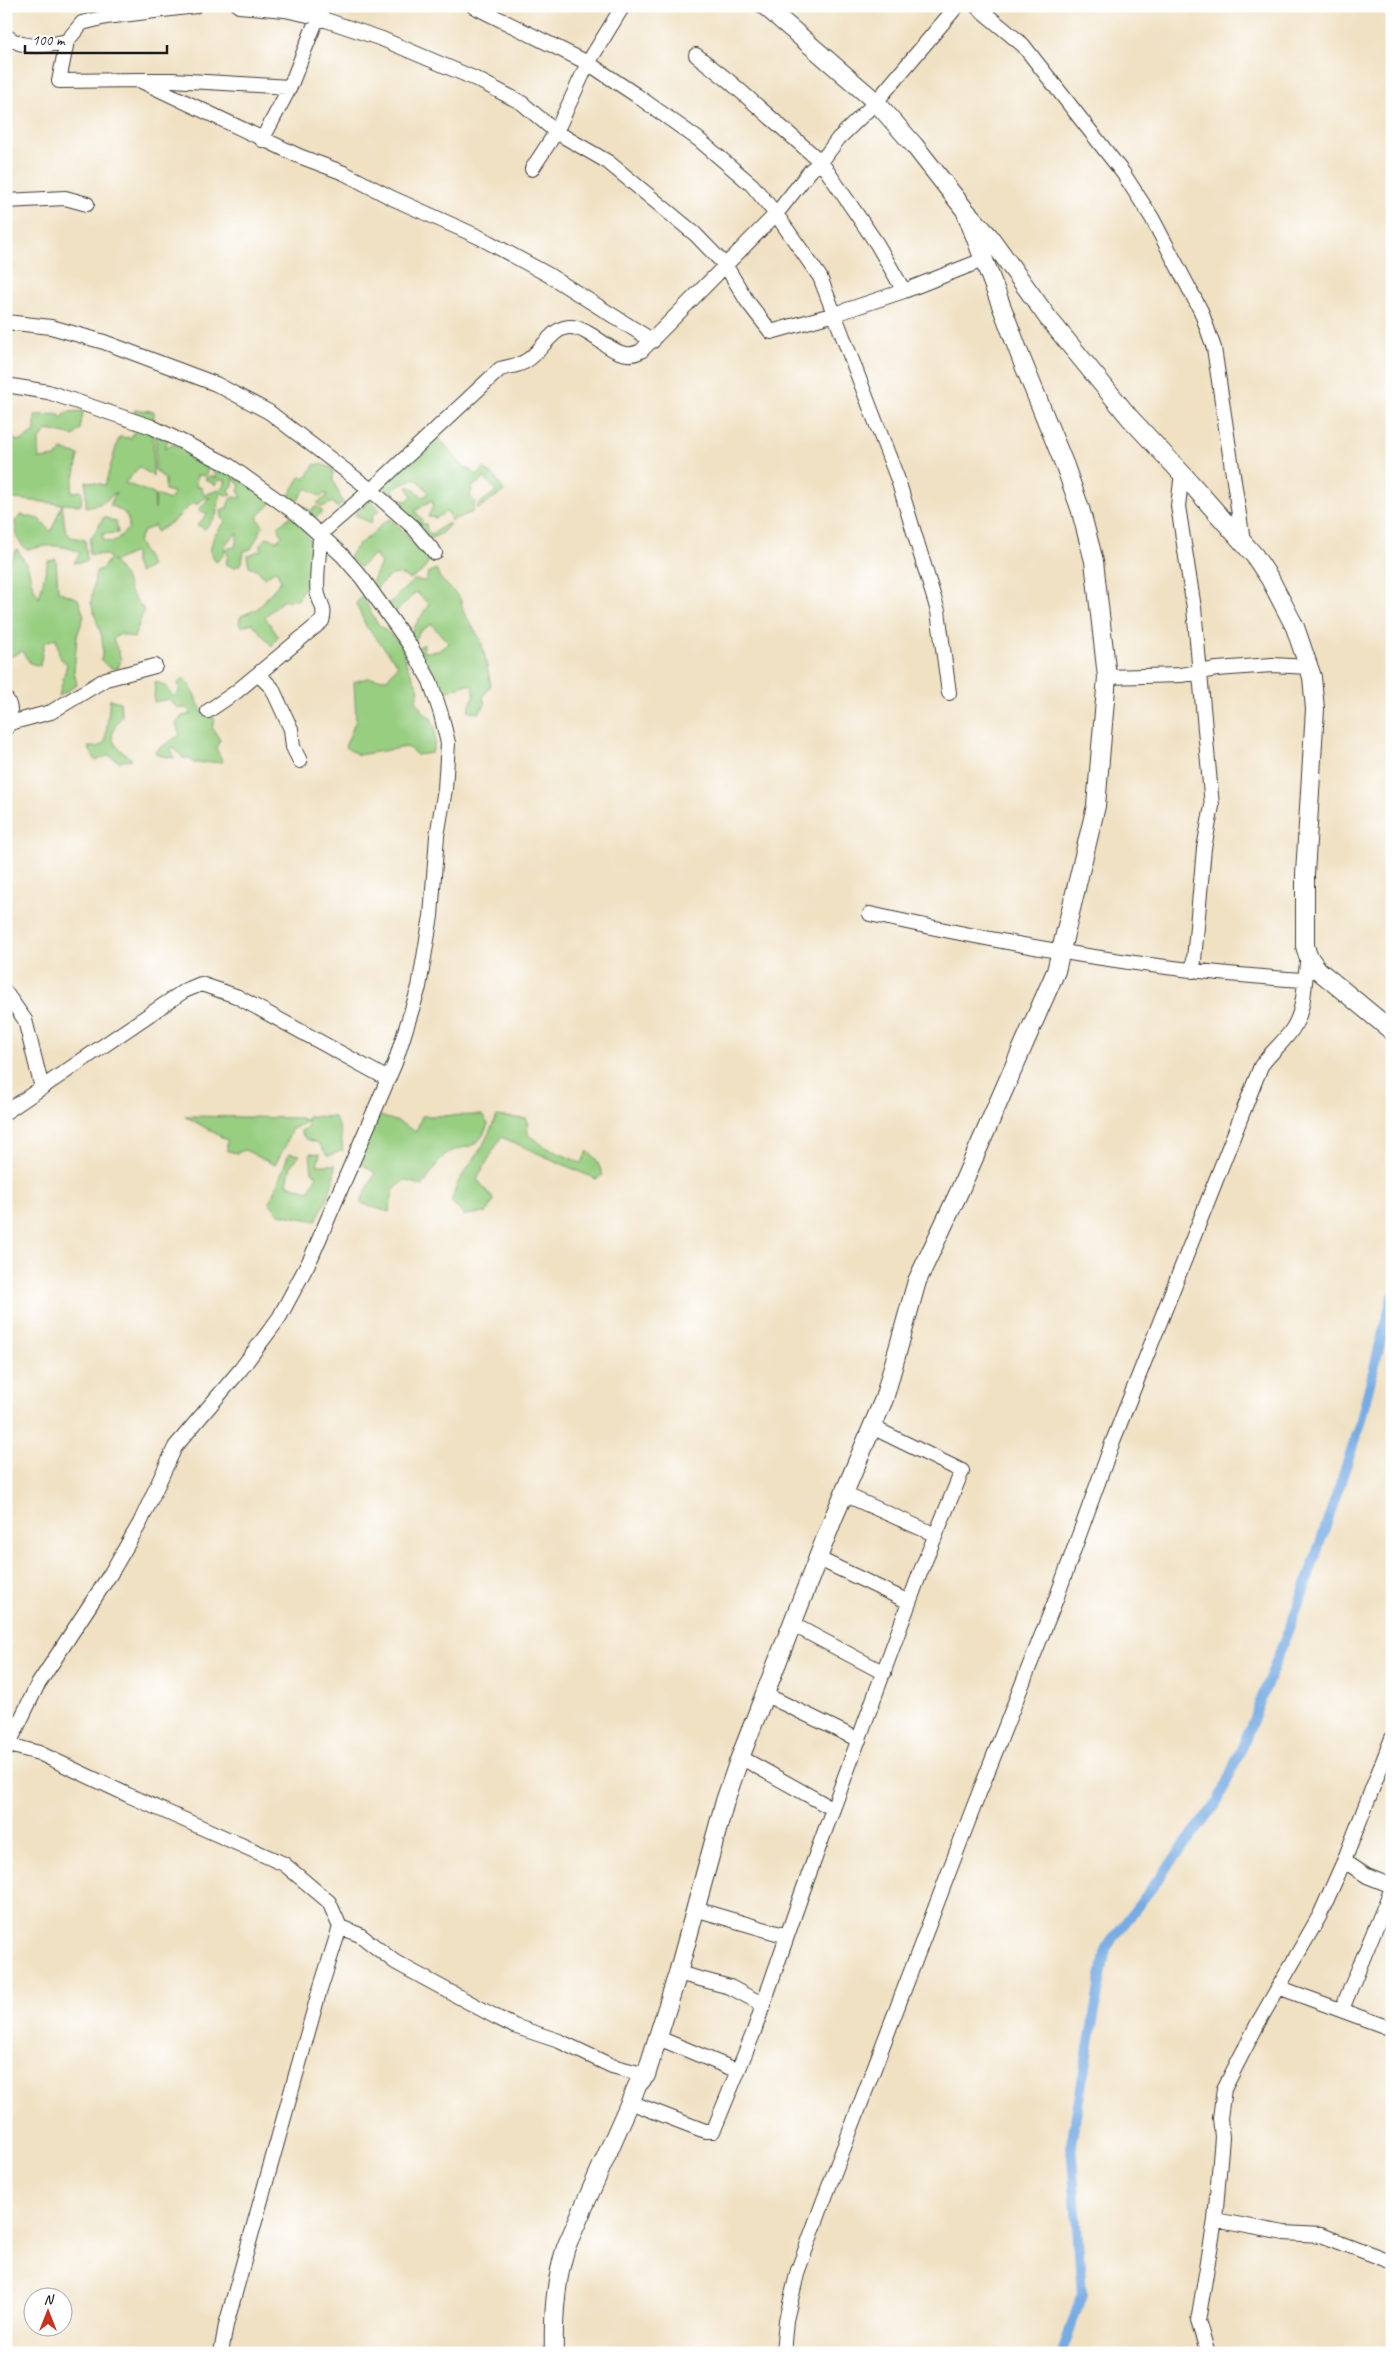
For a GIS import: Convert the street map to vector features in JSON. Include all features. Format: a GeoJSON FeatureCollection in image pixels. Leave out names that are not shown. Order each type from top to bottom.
{"type":"FeatureCollection","features":[{"type":"Feature","properties":{"kind":"main road"},"geometry":{"type":"LineString","coordinates":[[765,6],[876,102],[914,145],[965,210],[989,236],[1048,318],[1130,418],[1243,541],[1270,579],[1295,627],[1312,677],[1315,709],[1305,874],[1304,932],[1308,956],[1318,970],[1392,1031]]}},
{"type":"Feature","properties":{"kind":"main road"},"geometry":{"type":"LineString","coordinates":[[554,2353],[553,2316],[558,2271],[587,2196],[638,2084],[646,2075],[656,2037],[678,1973],[725,1801],[740,1757],[818,1558],[884,1399],[917,1281],[959,1192],[1052,980],[1096,806],[1107,678],[1094,561],[1080,508],[965,210]]}},
{"type":"Feature","properties":{"kind":"street"},"geometry":{"type":"LineString","coordinates":[[195,6],[107,11],[82,23],[66,41],[59,81],[172,80],[290,87]]}},
{"type":"Feature","properties":{"kind":"street"},"geometry":{"type":"LineString","coordinates":[[239,6],[320,12],[476,79],[522,103],[556,132],[608,162],[695,234],[726,266],[747,301],[771,332],[904,291],[984,260]]}},
{"type":"Feature","properties":{"kind":"street"},"geometry":{"type":"LineString","coordinates":[[473,6],[588,63],[698,139],[752,185],[776,214],[820,277],[898,480],[938,611],[948,693]]}},
{"type":"Feature","properties":{"kind":"street"},"geometry":{"type":"LineString","coordinates":[[532,169],[556,132],[588,63],[623,6]]}},
{"type":"Feature","properties":{"kind":"street"},"geometry":{"type":"LineString","coordinates":[[208,711],[258,674],[322,621],[324,606],[318,594],[320,534],[371,490],[500,368],[528,360],[560,330],[568,327],[580,329],[624,354],[634,355],[653,341],[776,214],[806,176],[821,162],[838,139],[876,102],[958,6]]}},
{"type":"Feature","properties":{"kind":"street"},"geometry":{"type":"LineString","coordinates":[[976,6],[1023,45],[1123,173],[1152,218],[1201,311],[1214,348],[1243,541]]}},
{"type":"Feature","properties":{"kind":"street"},"geometry":{"type":"LineString","coordinates":[[262,140],[290,87],[320,12]]}},
{"type":"Feature","properties":{"kind":"street"},"geometry":{"type":"LineString","coordinates":[[6,36],[24,45],[48,46],[66,41]]}},
{"type":"Feature","properties":{"kind":"street"},"geometry":{"type":"LineString","coordinates":[[696,55],[821,162],[878,244],[904,291]]}},
{"type":"Feature","properties":{"kind":"street"},"geometry":{"type":"LineString","coordinates":[[139,80],[262,140],[344,173],[392,198],[479,237],[547,274],[653,341]]}},
{"type":"Feature","properties":{"kind":"street"},"geometry":{"type":"LineString","coordinates":[[6,201],[65,198],[87,204]]}},
{"type":"Feature","properties":{"kind":"street"},"geometry":{"type":"LineString","coordinates":[[6,322],[50,327],[104,342],[216,384],[269,412],[371,490],[413,527],[435,553]]}},
{"type":"Feature","properties":{"kind":"street"},"geometry":{"type":"LineString","coordinates":[[6,386],[48,392],[152,427],[227,464],[297,514],[320,534],[362,578],[410,644],[430,681],[448,743],[445,789],[437,836],[428,945],[408,1022],[388,1079],[311,1258],[279,1318],[241,1369],[175,1446],[140,1523],[111,1574],[37,1686],[8,1748],[39,1753],[128,1795],[284,1864],[329,1902],[340,1927],[318,1996],[228,2317],[221,2353]]}},
{"type":"Feature","properties":{"kind":"street"},"geometry":{"type":"LineString","coordinates":[[1182,473],[1178,506],[1194,608],[1212,806],[1204,848],[1193,971]]}},
{"type":"Feature","properties":{"kind":"street"},"geometry":{"type":"LineString","coordinates":[[1107,678],[1180,675],[1272,665],[1308,667]]}},
{"type":"Feature","properties":{"kind":"street"},"geometry":{"type":"LineString","coordinates":[[6,699],[10,703],[8,726],[51,712],[106,679],[155,666]]}},
{"type":"Feature","properties":{"kind":"street"},"geometry":{"type":"LineString","coordinates":[[258,674],[272,688],[291,729],[293,747],[300,761]]}},
{"type":"Feature","properties":{"kind":"street"},"geometry":{"type":"LineString","coordinates":[[870,914],[1060,953],[1193,971],[1304,980]]}},
{"type":"Feature","properties":{"kind":"street"},"geometry":{"type":"LineString","coordinates":[[783,2353],[786,2320],[798,2270],[825,2198],[974,1806],[1056,1599],[1116,1432],[1261,1066],[1268,1055],[1292,1030],[1301,1009],[1308,956]]}},
{"type":"Feature","properties":{"kind":"street"},"geometry":{"type":"LineString","coordinates":[[6,1112],[184,991],[201,984],[236,996],[388,1079]]}},
{"type":"Feature","properties":{"kind":"street"},"geometry":{"type":"LineString","coordinates":[[6,993],[25,1020],[42,1088]]}},
{"type":"Feature","properties":{"kind":"street"},"geometry":{"type":"LineString","coordinates":[[630,2102],[705,2131],[713,2131],[764,2005],[787,1936],[909,1602],[962,1471],[872,1427]]}},
{"type":"Feature","properties":{"kind":"street"},"geometry":{"type":"LineString","coordinates":[[844,1494],[936,1535]]}},
{"type":"Feature","properties":{"kind":"street"},"geometry":{"type":"LineString","coordinates":[[818,1558],[909,1602]]}},
{"type":"Feature","properties":{"kind":"street"},"geometry":{"type":"LineString","coordinates":[[792,1624],[884,1672]]}},
{"type":"Feature","properties":{"kind":"street"},"geometry":{"type":"LineString","coordinates":[[764,1694],[859,1740]]}},
{"type":"Feature","properties":{"kind":"street"},"geometry":{"type":"LineString","coordinates":[[1208,2353],[1198,2321],[1216,2220],[1222,2137],[1220,2118],[1224,2089],[1278,1987],[1320,1915],[1344,1861],[1392,1738]]}},
{"type":"Feature","properties":{"kind":"street"},"geometry":{"type":"LineString","coordinates":[[740,1757],[833,1809]]}},
{"type":"Feature","properties":{"kind":"street"},"geometry":{"type":"LineString","coordinates":[[1342,2009],[1392,1887],[1367,1876],[1344,1861]]}},
{"type":"Feature","properties":{"kind":"street"},"geometry":{"type":"LineString","coordinates":[[695,1910],[787,1936]]}},
{"type":"Feature","properties":{"kind":"street"},"geometry":{"type":"LineString","coordinates":[[340,1927],[360,1935],[395,1962],[502,2020],[558,2041],[612,2066],[646,2075]]}},
{"type":"Feature","properties":{"kind":"street"},"geometry":{"type":"LineString","coordinates":[[678,1973],[730,1988],[764,2005]]}},
{"type":"Feature","properties":{"kind":"street"},"geometry":{"type":"LineString","coordinates":[[1278,1987],[1392,2029]]}},
{"type":"Feature","properties":{"kind":"street"},"geometry":{"type":"LineString","coordinates":[[656,2037],[738,2072]]}},
{"type":"Feature","properties":{"kind":"street"},"geometry":{"type":"LineString","coordinates":[[1216,2220],[1284,2233],[1321,2235],[1392,2262]]}},
{"type":"Feature","properties":{"kind":"green space"},"geometry":{"type":"Polygon","coordinates":[[[134,410],[154,411],[153,476],[139,467],[125,483],[154,494],[155,509],[156,495],[170,500],[174,493],[165,490],[165,479],[155,470],[156,435],[168,440],[165,448],[172,444],[209,461],[206,476],[197,475],[196,487],[201,487],[204,495],[221,489],[225,485],[225,480],[220,480],[215,485],[205,479],[209,476],[217,478],[213,471],[216,463],[234,473],[233,485],[229,490],[232,495],[221,493],[216,516],[205,529],[197,525],[208,514],[198,510],[210,497],[203,499],[198,504],[192,503],[174,521],[156,532],[155,525],[143,532],[138,541],[151,566],[139,573],[135,563],[135,552],[114,561],[112,560],[125,577],[130,592],[144,610],[134,638],[120,634],[113,639],[121,659],[118,669],[108,667],[101,660],[103,650],[102,637],[91,603],[96,571],[102,569],[110,558],[106,555],[89,554],[90,540],[104,517],[116,522],[118,533],[102,534],[104,541],[114,542],[129,528],[129,523],[124,513],[110,505],[116,492],[103,503],[86,507],[86,481],[105,485],[119,437],[131,438],[137,426],[134,410]]]}},
{"type":"Feature","properties":{"kind":"green space"},"geometry":{"type":"Polygon","coordinates":[[[83,411],[80,430],[74,436],[48,430],[39,440],[39,459],[56,457],[62,450],[79,455],[71,492],[82,491],[81,505],[6,498],[6,438],[21,441],[35,432],[35,415],[59,414],[61,419],[67,412],[83,411]]]}},
{"type":"Feature","properties":{"kind":"green space"},"geometry":{"type":"Polygon","coordinates":[[[438,437],[463,466],[478,475],[484,468],[495,477],[504,491],[477,509],[478,505],[496,491],[485,478],[473,486],[470,496],[475,502],[473,512],[451,521],[449,514],[445,512],[437,518],[428,517],[433,506],[432,500],[415,511],[422,520],[421,524],[426,524],[427,531],[431,534],[450,524],[442,533],[426,541],[396,504],[401,500],[407,501],[412,496],[407,487],[411,487],[423,497],[429,493],[420,482],[413,478],[393,490],[396,497],[390,508],[378,492],[409,458],[438,437]]]}},
{"type":"Feature","properties":{"kind":"green space"},"geometry":{"type":"Polygon","coordinates":[[[320,464],[333,468],[333,480],[343,503],[337,508],[333,502],[322,507],[317,503],[327,497],[326,493],[321,497],[307,488],[297,502],[311,511],[317,506],[323,512],[310,521],[284,504],[300,477],[307,477],[314,465],[320,464]]]}},
{"type":"Feature","properties":{"kind":"green space"},"geometry":{"type":"Polygon","coordinates":[[[238,478],[273,502],[257,517],[263,526],[251,549],[244,551],[242,563],[234,568],[226,564],[228,554],[225,549],[235,547],[238,533],[227,542],[225,547],[224,555],[216,562],[210,551],[214,536],[225,522],[221,510],[228,507],[228,503],[233,497],[242,498],[238,490],[240,486],[234,479],[238,478]]]}},
{"type":"Feature","properties":{"kind":"green space"},"geometry":{"type":"Polygon","coordinates":[[[363,491],[380,510],[373,515],[371,523],[355,515],[358,507],[364,508],[366,501],[363,491]]]}},
{"type":"Feature","properties":{"kind":"green space"},"geometry":{"type":"Polygon","coordinates":[[[62,504],[65,528],[70,537],[85,540],[87,561],[74,563],[80,553],[63,547],[44,546],[25,549],[17,538],[15,521],[21,515],[39,519],[51,532],[62,504]]]}},
{"type":"Feature","properties":{"kind":"green space"},"geometry":{"type":"Polygon","coordinates":[[[291,516],[310,540],[313,548],[313,566],[308,587],[302,590],[298,600],[282,601],[265,617],[278,636],[272,646],[252,623],[241,627],[239,622],[241,616],[257,609],[281,581],[276,570],[264,578],[258,570],[249,566],[247,556],[261,550],[261,544],[267,537],[277,541],[282,536],[278,527],[291,516]]]}},
{"type":"Feature","properties":{"kind":"green space"},"geometry":{"type":"Polygon","coordinates":[[[391,519],[409,538],[430,553],[429,558],[426,566],[418,575],[409,579],[399,574],[394,574],[375,590],[371,585],[381,563],[374,554],[360,567],[349,559],[353,550],[359,544],[383,523],[391,519]]]}},
{"type":"Feature","properties":{"kind":"green space"},"geometry":{"type":"Polygon","coordinates":[[[17,549],[28,567],[32,584],[39,598],[48,561],[56,559],[58,591],[78,599],[84,616],[77,636],[74,671],[77,685],[59,696],[67,664],[60,658],[56,638],[44,643],[40,666],[30,663],[22,651],[8,658],[6,655],[6,569],[17,549]]]}},
{"type":"Feature","properties":{"kind":"green space"},"geometry":{"type":"Polygon","coordinates":[[[436,569],[440,578],[460,598],[464,613],[481,640],[491,685],[483,697],[485,705],[479,713],[468,711],[474,694],[473,685],[464,685],[435,696],[413,650],[424,644],[423,652],[438,651],[449,643],[431,624],[419,632],[415,641],[409,635],[429,604],[416,592],[394,614],[384,608],[414,580],[426,581],[428,573],[436,569]]]}},
{"type":"Feature","properties":{"kind":"green space"},"geometry":{"type":"Polygon","coordinates":[[[362,596],[377,623],[401,644],[406,663],[419,690],[416,700],[422,711],[431,718],[435,728],[435,742],[432,753],[417,755],[407,747],[358,755],[345,747],[356,720],[354,682],[367,678],[387,679],[398,665],[366,626],[356,604],[362,596]]]}},
{"type":"Feature","properties":{"kind":"green space"},"geometry":{"type":"Polygon","coordinates":[[[184,679],[189,684],[204,715],[213,717],[215,721],[212,727],[220,740],[216,748],[223,762],[194,763],[189,758],[183,758],[173,747],[171,748],[174,758],[157,755],[155,751],[180,735],[176,724],[182,716],[191,714],[187,708],[177,708],[169,699],[154,702],[155,681],[167,687],[173,697],[180,690],[178,683],[184,679]]]}},
{"type":"Feature","properties":{"kind":"green space"},"geometry":{"type":"Polygon","coordinates":[[[110,699],[120,702],[122,716],[114,729],[113,740],[119,749],[132,759],[119,762],[109,755],[96,761],[88,747],[97,747],[105,743],[110,699]]]}},
{"type":"Feature","properties":{"kind":"green space"},"geometry":{"type":"Polygon","coordinates":[[[374,1114],[399,1122],[416,1132],[422,1116],[482,1115],[488,1124],[480,1140],[475,1144],[453,1150],[443,1156],[423,1186],[404,1180],[393,1191],[389,1212],[360,1203],[375,1173],[354,1159],[374,1114]]]}},
{"type":"Feature","properties":{"kind":"green space"},"geometry":{"type":"Polygon","coordinates":[[[185,1116],[300,1118],[307,1121],[291,1130],[275,1165],[245,1150],[237,1153],[227,1151],[227,1140],[185,1116]]]}},
{"type":"Feature","properties":{"kind":"green space"},"geometry":{"type":"Polygon","coordinates":[[[307,1116],[334,1117],[340,1130],[343,1150],[328,1156],[318,1143],[306,1139],[300,1132],[308,1126],[307,1116]]]}},
{"type":"Feature","properties":{"kind":"green space"},"geometry":{"type":"Polygon","coordinates":[[[497,1116],[527,1119],[528,1135],[547,1148],[581,1163],[588,1151],[596,1159],[603,1175],[596,1179],[501,1137],[477,1179],[494,1200],[486,1213],[464,1215],[451,1202],[458,1182],[482,1147],[497,1116]]]}},
{"type":"Feature","properties":{"kind":"green space"},"geometry":{"type":"Polygon","coordinates":[[[289,1153],[300,1155],[291,1165],[287,1184],[309,1191],[317,1175],[312,1172],[310,1153],[320,1154],[317,1165],[335,1165],[331,1187],[316,1221],[279,1214],[269,1202],[289,1153]]]}},
{"type":"Feature","properties":{"kind":"waterway"},"geometry":{"type":"LineString","coordinates":[[1062,2353],[1082,2294],[1071,2144],[1106,1948],[1218,1801],[1244,1743],[1304,1590],[1358,1431],[1392,1297]]}}]}
